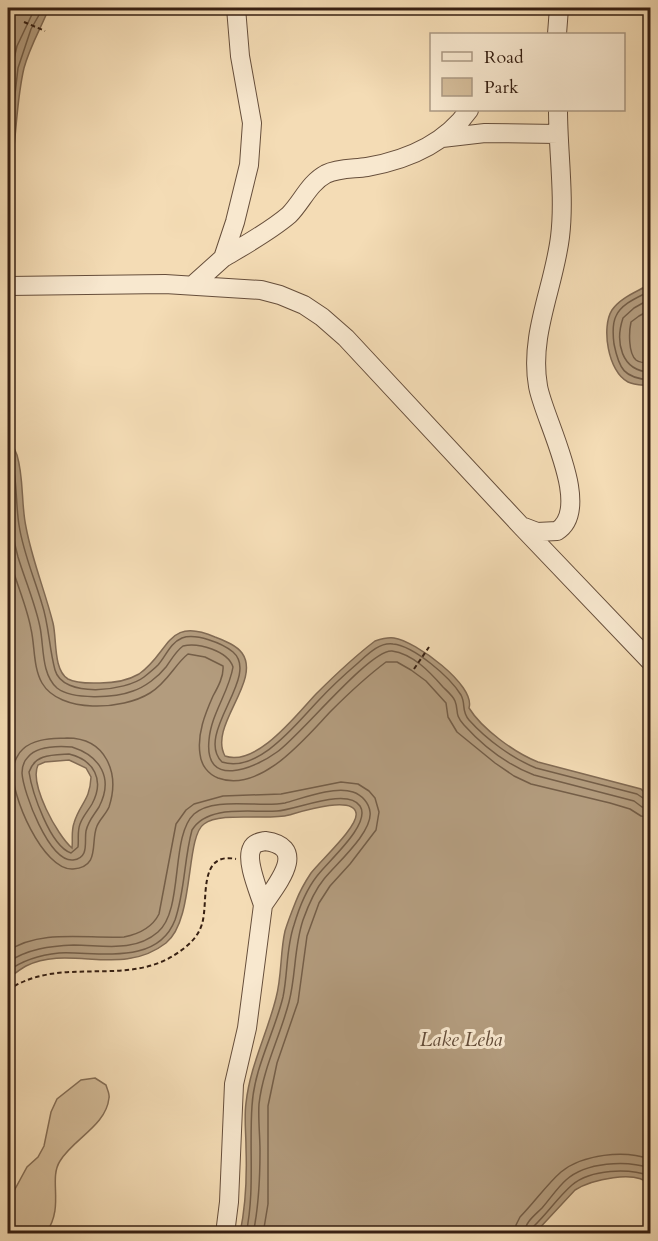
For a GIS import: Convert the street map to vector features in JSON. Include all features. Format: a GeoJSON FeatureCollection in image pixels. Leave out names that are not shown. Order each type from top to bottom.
{"type":"FeatureCollection","features":[{"type":"Feature","properties":{"kind":"lane"},"geometry":{"type":"LineString","coordinates":[[223,258],[249,165],[252,136],[250,108],[240,56],[236,8]]}},
{"type":"Feature","properties":{"kind":"lane"},"geometry":{"type":"LineString","coordinates":[[193,285],[223,258],[287,216],[316,181],[325,175],[333,171],[378,165],[416,153],[442,138],[468,111]]}},
{"type":"Feature","properties":{"kind":"lane"},"geometry":{"type":"LineString","coordinates":[[522,527],[537,532],[557,531],[566,523],[570,501],[568,480],[561,452],[543,405],[536,369],[538,341],[560,239],[558,111]]}},
{"type":"Feature","properties":{"kind":"lane"},"geometry":{"type":"LineString","coordinates":[[442,138],[485,133],[558,134]]}},
{"type":"Feature","properties":{"kind":"lane"},"geometry":{"type":"LineString","coordinates":[[8,286],[193,285],[268,291],[297,302],[322,317],[357,349],[522,527],[651,661]]}},
{"type":"Feature","properties":{"kind":"lane"},"geometry":{"type":"LineString","coordinates":[[225,1233],[229,1202],[234,1084],[247,1028],[263,905],[251,862],[251,848],[264,841],[283,847],[288,857],[287,867],[263,905]]}},
{"type":"Feature","properties":{"kind":"path"},"geometry":{"type":"LineString","coordinates":[[24,22],[45,31]]}},
{"type":"Feature","properties":{"kind":"path"},"geometry":{"type":"LineString","coordinates":[[414,669],[429,647]]}},
{"type":"Feature","properties":{"kind":"path"},"geometry":{"type":"LineString","coordinates":[[8,990],[24,981],[54,972],[132,969],[163,962],[191,942],[199,932],[204,913],[209,870],[212,864],[223,857],[251,862]]}},
{"type":"Feature","properties":{"kind":"green space"},"geometry":{"type":"Polygon","coordinates":[[[95,1078],[106,1085],[109,1093],[107,1108],[96,1124],[60,1161],[55,1176],[56,1203],[52,1223],[46,1233],[8,1233],[8,1202],[27,1167],[38,1157],[44,1146],[51,1112],[57,1099],[81,1080],[95,1078]]]}},
{"type":"Feature","properties":{"kind":"water"},"geometry":{"type":"Polygon","coordinates":[[[8,8],[49,8],[24,68],[8,185],[8,8]]]}},
{"type":"Feature","properties":{"kind":"water"},"geometry":{"type":"Polygon","coordinates":[[[650,284],[650,386],[630,383],[621,377],[608,349],[607,327],[612,310],[616,305],[650,284]]]}},
{"type":"Feature","properties":{"kind":"water","name":"Lake Leba"},"geometry":{"type":"Polygon","coordinates":[[[8,434],[19,464],[26,527],[53,623],[58,662],[63,675],[68,679],[100,683],[130,678],[149,666],[170,640],[187,631],[199,632],[233,645],[242,653],[246,664],[245,677],[223,731],[222,744],[225,756],[237,757],[250,754],[275,737],[330,680],[375,641],[394,638],[429,655],[454,677],[469,699],[469,708],[475,716],[490,732],[519,753],[538,762],[641,789],[650,798],[650,1185],[643,1180],[624,1177],[582,1186],[575,1190],[535,1233],[240,1233],[246,1180],[245,1119],[248,1089],[278,990],[285,931],[309,876],[352,826],[356,813],[353,808],[346,805],[314,808],[280,817],[221,818],[204,824],[198,832],[194,845],[182,917],[175,932],[166,943],[149,953],[131,958],[43,960],[26,966],[8,979],[8,434]],[[69,760],[45,762],[38,765],[36,773],[37,784],[46,809],[59,832],[72,848],[74,823],[87,797],[90,785],[91,777],[86,768],[69,760]]]}}]}
